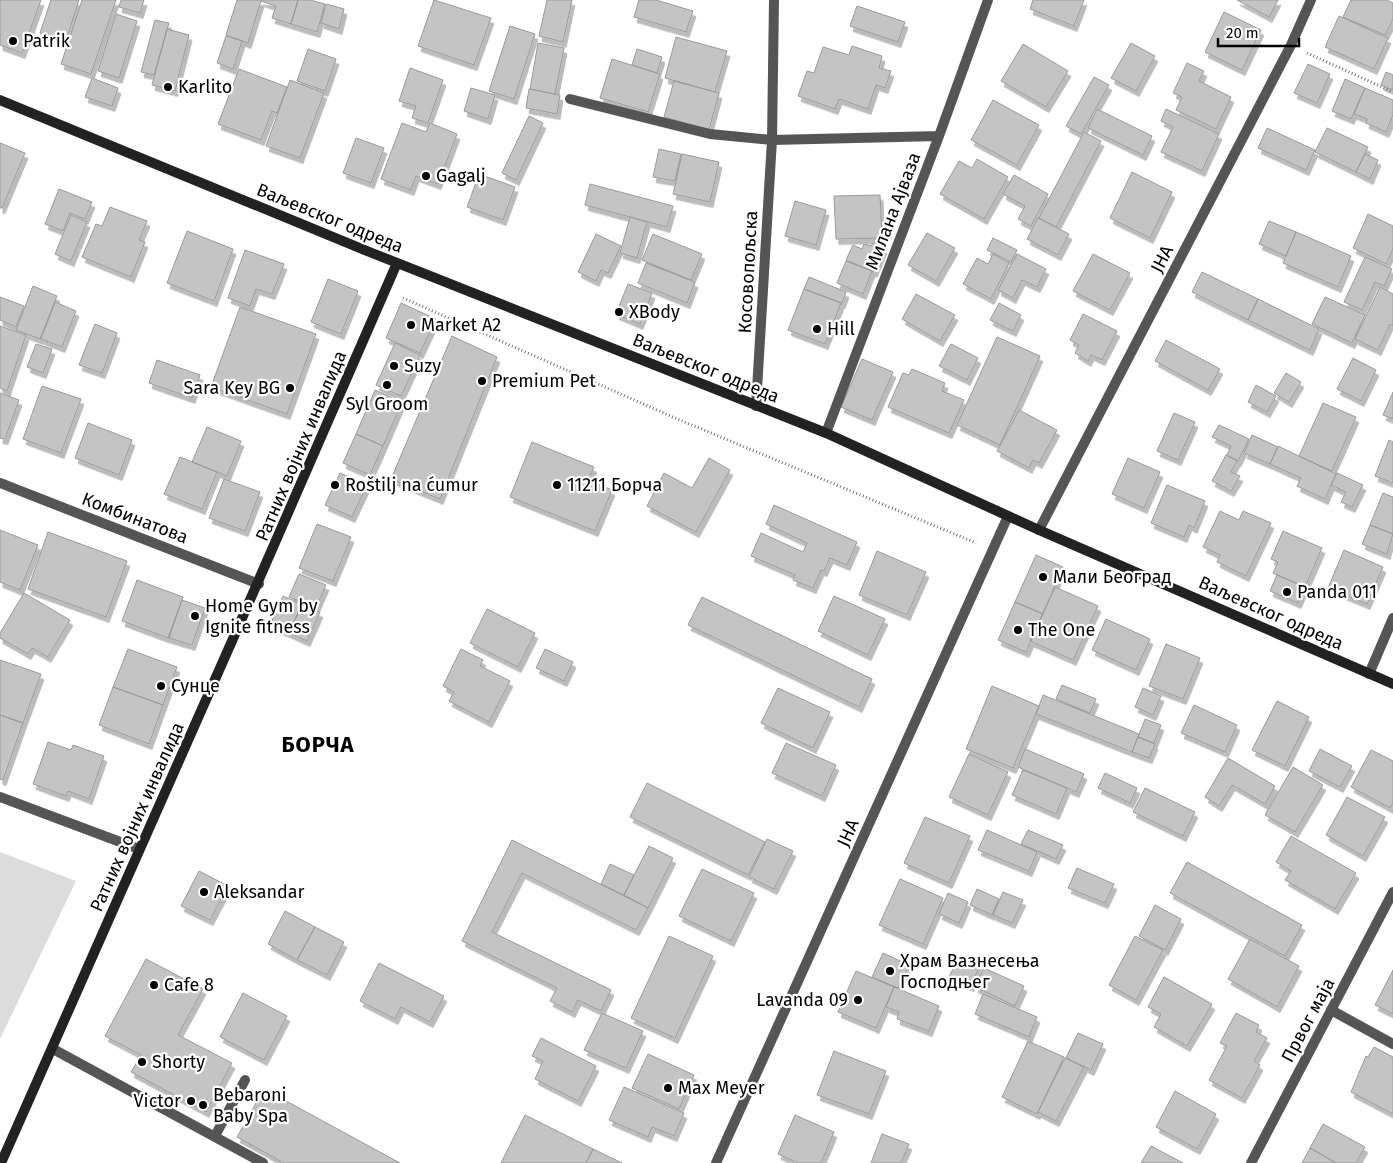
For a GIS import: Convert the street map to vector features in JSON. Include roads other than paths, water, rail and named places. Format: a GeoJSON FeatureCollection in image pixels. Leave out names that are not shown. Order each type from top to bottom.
{"type":"FeatureCollection","features":[{"type":"Feature","properties":{"kind":"street","name":"Косовопољска"},"geometry":{"type":"LineString","coordinates":[[756,406],[772,140],[774,0]]}},
{"type":"Feature","properties":{"kind":"street","name":"Милана Ајваза"},"geometry":{"type":"LineString","coordinates":[[826,433],[988,0]]}},
{"type":"Feature","properties":{"kind":"street","name":"ЈНА"},"geometry":{"type":"LineString","coordinates":[[1039,530],[1291,45],[1311,0]]}},
{"type":"Feature","properties":{"kind":"street"},"geometry":{"type":"LineString","coordinates":[[570,99],[710,134],[772,140],[938,136]]}},
{"type":"Feature","properties":{"kind":"street","name":"Ваљевског одреда"},"geometry":{"type":"LineString","coordinates":[[0,100],[397,263],[826,433],[1039,530],[1393,684]]}},
{"type":"Feature","properties":{"kind":"street","name":"Ратних војних инвалида"},"geometry":{"type":"LineString","coordinates":[[2,1163],[139,849],[259,584],[397,263]]}},
{"type":"Feature","properties":{"kind":"street","name":"Комбинатова"},"geometry":{"type":"LineString","coordinates":[[0,483],[259,584]]}},
{"type":"Feature","properties":{"kind":"street","name":"ЈНА"},"geometry":{"type":"LineString","coordinates":[[716,1163],[1008,516]]}},
{"type":"Feature","properties":{"kind":"street"},"geometry":{"type":"LineString","coordinates":[[1369,674],[1393,618]]}},
{"type":"Feature","properties":{"kind":"street"},"geometry":{"type":"LineString","coordinates":[[0,797],[139,849]]}},
{"type":"Feature","properties":{"kind":"street","name":"Првог маја"},"geometry":{"type":"LineString","coordinates":[[1251,1163],[1393,892]]}},
{"type":"Feature","properties":{"kind":"street"},"geometry":{"type":"LineString","coordinates":[[1331,1010],[1393,1044]]}},
{"type":"Feature","properties":{"kind":"street"},"geometry":{"type":"LineString","coordinates":[[53,1049],[263,1163]]}},
{"type":"Feature","properties":{"kind":"street"},"geometry":{"type":"LineString","coordinates":[[215,1136],[245,1080]]}},
{"type":"Feature","properties":{"kind":"place","name":"Patrik"},"geometry":{"type":"Point","coordinates":[13,41]}},
{"type":"Feature","properties":{"kind":"place","name":"Karlito"},"geometry":{"type":"Point","coordinates":[168,87]}},
{"type":"Feature","properties":{"kind":"place","name":"Gagalj"},"geometry":{"type":"Point","coordinates":[426,176]}},
{"type":"Feature","properties":{"kind":"place","name":"XBody"},"geometry":{"type":"Point","coordinates":[619,312]}},
{"type":"Feature","properties":{"kind":"place","name":"Market A2"},"geometry":{"type":"Point","coordinates":[411,325]}},
{"type":"Feature","properties":{"kind":"place","name":"Hill"},"geometry":{"type":"Point","coordinates":[817,329]}},
{"type":"Feature","properties":{"kind":"place","name":"Suzy"},"geometry":{"type":"Point","coordinates":[394,366]}},
{"type":"Feature","properties":{"kind":"place","name":"Premium Pet"},"geometry":{"type":"Point","coordinates":[482,381]}},
{"type":"Feature","properties":{"kind":"place","name":"Syl Groom"},"geometry":{"type":"Point","coordinates":[387,385]}},
{"type":"Feature","properties":{"kind":"place","name":"Sara Key BG"},"geometry":{"type":"Point","coordinates":[290,388]}},
{"type":"Feature","properties":{"kind":"place","name":"Roštilj na ćumur"},"geometry":{"type":"Point","coordinates":[335,485]}},
{"type":"Feature","properties":{"kind":"place","name":"11211 Борча"},"geometry":{"type":"Point","coordinates":[557,485]}},
{"type":"Feature","properties":{"kind":"place","name":"Мали Београд"},"geometry":{"type":"Point","coordinates":[1043,577]}},
{"type":"Feature","properties":{"kind":"place","name":"Panda 011"},"geometry":{"type":"Point","coordinates":[1287,592]}},
{"type":"Feature","properties":{"kind":"place","name":"Home Gym by Ignite fitness"},"geometry":{"type":"Point","coordinates":[195,616]}},
{"type":"Feature","properties":{"kind":"place","name":"The One"},"geometry":{"type":"Point","coordinates":[1018,630]}},
{"type":"Feature","properties":{"kind":"place","name":"Сунце"},"geometry":{"type":"Point","coordinates":[161,686]}},
{"type":"Feature","properties":{"kind":"place","name":"Aleksandar"},"geometry":{"type":"Point","coordinates":[204,892]}},
{"type":"Feature","properties":{"kind":"place","name":"Храм Вазнесења Господњег"},"geometry":{"type":"Point","coordinates":[890,971]}},
{"type":"Feature","properties":{"kind":"place","name":"Cafe 8"},"geometry":{"type":"Point","coordinates":[154,985]}},
{"type":"Feature","properties":{"kind":"place","name":"Lavanda 09"},"geometry":{"type":"Point","coordinates":[858,1000]}},
{"type":"Feature","properties":{"kind":"place","name":"Shorty"},"geometry":{"type":"Point","coordinates":[142,1062]}},
{"type":"Feature","properties":{"kind":"place","name":"Max Meyer"},"geometry":{"type":"Point","coordinates":[668,1088]}},
{"type":"Feature","properties":{"kind":"place","name":"Victor"},"geometry":{"type":"Point","coordinates":[191,1101]}},
{"type":"Feature","properties":{"kind":"place","name":"Bebaroni Baby Spa"},"geometry":{"type":"Point","coordinates":[203,1105]}},
{"type":"Feature","properties":{"kind":"district","name":"БОРЧА"},"geometry":{"type":"Point","coordinates":[318,744]}}]}
